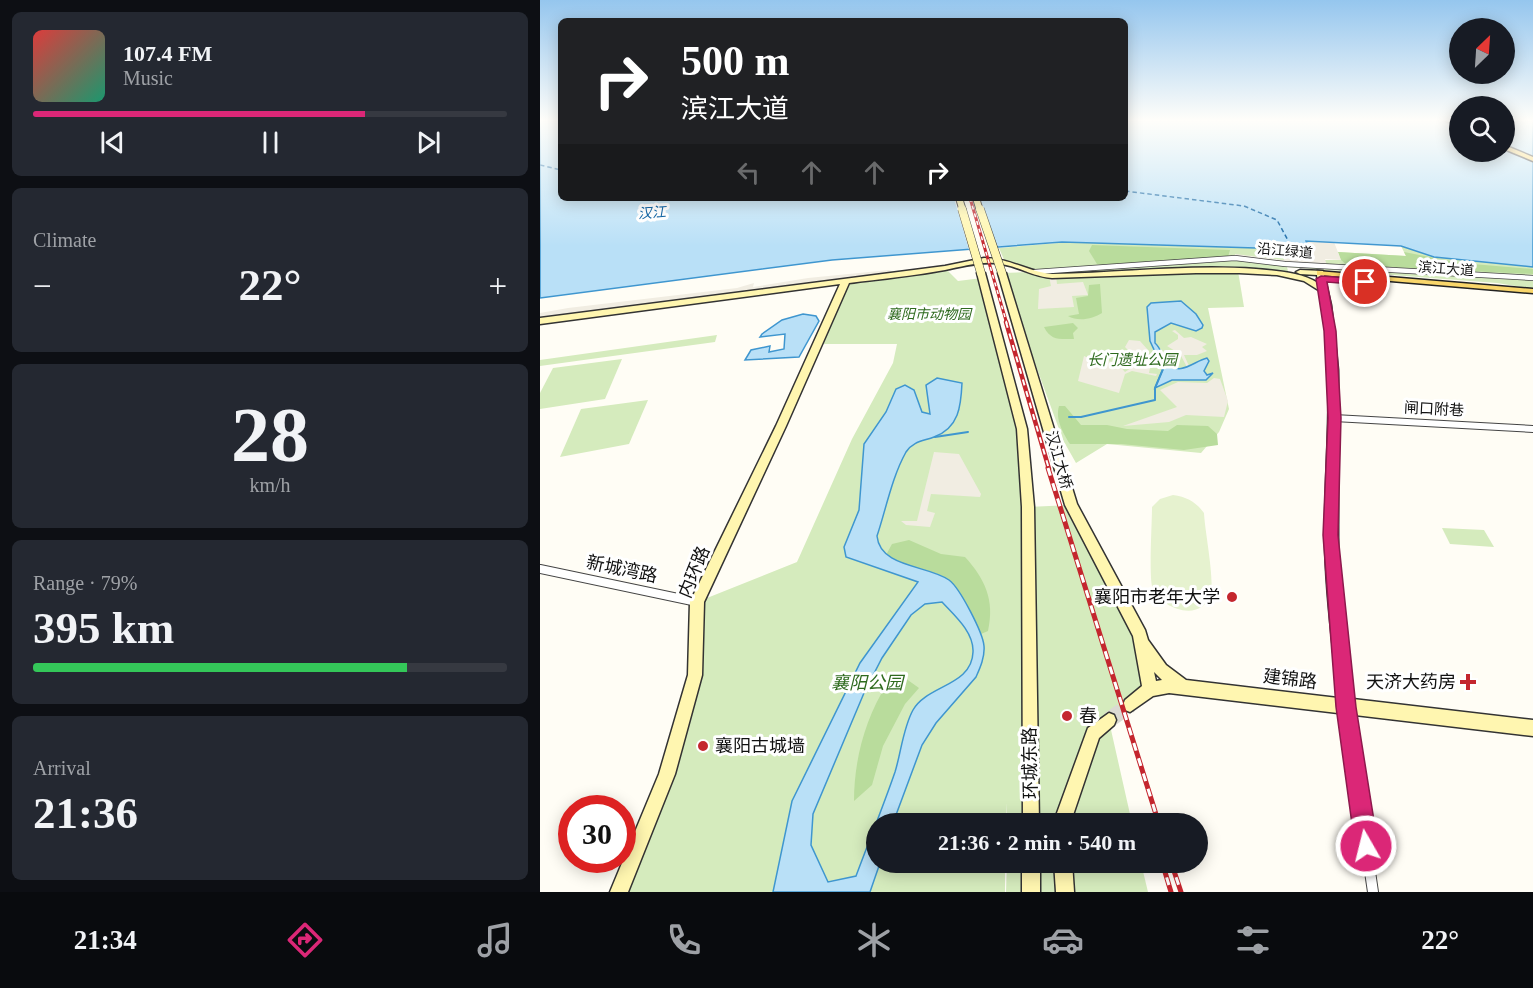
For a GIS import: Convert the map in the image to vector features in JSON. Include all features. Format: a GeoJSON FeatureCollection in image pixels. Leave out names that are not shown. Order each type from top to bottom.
{"type":"FeatureCollection","features":[{"type":"Feature","properties":{"kind":"main road","name":"滨江大道"},"geometry":{"type":"LineString","coordinates":[[1321,276],[1533,291]]}},
{"type":"Feature","properties":{"kind":"main road","name":"滨江大道"},"geometry":{"type":"LineString","coordinates":[[1321,276],[1533,296]]}},
{"type":"Feature","properties":{"kind":"street","name":"汉江大桥"},"geometry":{"type":"LineString","coordinates":[[960,201],[1022,429],[1028,507],[1029,703]]}},
{"type":"Feature","properties":{"kind":"street","name":"汉江大桥"},"geometry":{"type":"LineString","coordinates":[[977,201],[1002,273],[1071,505],[1140,635],[1150,690]]}},
{"type":"Feature","properties":{"kind":"street","name":"沿江绿道"},"geometry":{"type":"LineString","coordinates":[[1035,273],[1235,258],[1287,267],[1533,278]]}},
{"type":"Feature","properties":{"kind":"street"},"geometry":{"type":"LineString","coordinates":[[540,321],[945,268],[963,263],[1005,262],[1049,276],[1210,270],[1254,272],[1313,280],[1324,290]]}},
{"type":"Feature","properties":{"kind":"street"},"geometry":{"type":"LineString","coordinates":[[1254,272],[1287,267],[1321,276],[1324,290],[1330,331],[1334,418],[1330,535],[1346,707],[1373,892]]}},
{"type":"Feature","properties":{"kind":"street","name":"内环路"},"geometry":{"type":"LineString","coordinates":[[620,892],[668,774],[694,675],[697,602],[781,426],[846,280]]}},
{"type":"Feature","properties":{"kind":"street","name":"闸口附巷"},"geometry":{"type":"LineString","coordinates":[[1334,418],[1533,429]]}},
{"type":"Feature","properties":{"kind":"street","name":"新城湾路"},"geometry":{"type":"LineString","coordinates":[[540,569],[697,602]]}},
{"type":"Feature","properties":{"kind":"street"},"geometry":{"type":"LineString","coordinates":[[1140,635],[1161,670],[1185,689]]}},
{"type":"Feature","properties":{"kind":"street","name":"建锦路"},"geometry":{"type":"LineString","coordinates":[[1150,690],[1169,686],[1309,700],[1346,707],[1533,728]]}},
{"type":"Feature","properties":{"kind":"street"},"geometry":{"type":"LineString","coordinates":[[1130,705],[1150,690]]}},
{"type":"Feature","properties":{"kind":"street","name":"环城东路"},"geometry":{"type":"LineString","coordinates":[[1029,703],[1031,813]]}},
{"type":"Feature","properties":{"kind":"street"},"geometry":{"type":"LineString","coordinates":[[1065,813],[1093,733],[1109,720]]}},
{"type":"Feature","properties":{"kind":"street"},"geometry":{"type":"LineString","coordinates":[[1031,873],[1031,892]]}},
{"type":"Feature","properties":{"kind":"street"},"geometry":{"type":"LineString","coordinates":[[1064,873],[1065,892]]}},
{"type":"Feature","properties":{"kind":"green space","name":"长门遗址公园"},"geometry":{"type":"Polygon","coordinates":[[[1082,241],[1282,248],[1285,260],[1340,260],[1338,252],[1406,256],[1401,246],[1434,257],[1533,267],[1533,289],[1497,283],[1287,267],[1288,271],[1238,271],[1244,307],[1208,308],[1229,409],[1219,432],[1201,453],[1107,444],[1076,463],[1063,440],[1002,273],[1030,272],[1005,262],[999,248],[1082,241]]]}},
{"type":"Feature","properties":{"kind":"green space"},"geometry":{"type":"Polygon","coordinates":[[[1092,245],[1230,250],[1228,257],[1105,265],[1097,264],[1089,251],[1092,245]]]}},
{"type":"Feature","properties":{"kind":"green space"},"geometry":{"type":"Polygon","coordinates":[[[1338,252],[1406,256],[1404,252],[1461,263],[1533,269],[1533,274],[1347,265],[1341,260],[1338,252]]]}},
{"type":"Feature","properties":{"kind":"green space","name":"襄阳公园"},"geometry":{"type":"Polygon","coordinates":[[[945,268],[958,281],[982,278],[1022,429],[1028,507],[1071,505],[1140,635],[1150,689],[1109,721],[1130,813],[1007,813],[1007,803],[1006,813],[866,813],[866,873],[1005,873],[1005,892],[620,892],[627,873],[636,873],[636,846],[695,675],[697,602],[797,562],[852,439],[893,363],[897,344],[818,344],[846,280],[945,268]]]}},
{"type":"Feature","properties":{"kind":"green space"},"geometry":{"type":"Polygon","coordinates":[[[1100,284],[1102,313],[1085,319],[1068,316],[1079,314],[1076,298],[1088,296],[1089,285],[1100,284]]]}},
{"type":"Feature","properties":{"kind":"green space"},"geometry":{"type":"Polygon","coordinates":[[[1073,323],[1078,328],[1073,333],[1074,339],[1053,337],[1044,327],[1073,323]]]}},
{"type":"Feature","properties":{"kind":"green space"},"geometry":{"type":"Polygon","coordinates":[[[717,335],[715,342],[540,366],[540,360],[717,335]]]}},
{"type":"Feature","properties":{"kind":"green space"},"geometry":{"type":"Polygon","coordinates":[[[622,359],[605,399],[540,409],[540,393],[553,368],[622,359]]]}},
{"type":"Feature","properties":{"kind":"green space"},"geometry":{"type":"Polygon","coordinates":[[[648,400],[629,444],[560,457],[581,409],[648,400]]]}},
{"type":"Feature","properties":{"kind":"green space"},"geometry":{"type":"Polygon","coordinates":[[[1059,406],[1065,406],[1081,425],[1168,431],[1177,425],[1208,426],[1217,434],[1218,445],[1184,450],[1121,444],[1070,444],[1059,421],[1059,406]]]}},
{"type":"Feature","properties":{"kind":"green space"},"geometry":{"type":"Polygon","coordinates":[[[1173,495],[1191,501],[1204,513],[1212,585],[1207,602],[1200,608],[1191,610],[1172,607],[1164,602],[1152,586],[1152,507],[1160,499],[1173,495]]]}},
{"type":"Feature","properties":{"kind":"green space"},"geometry":{"type":"Polygon","coordinates":[[[1442,528],[1484,530],[1494,547],[1450,544],[1442,528]]]}},
{"type":"Feature","properties":{"kind":"green space"},"geometry":{"type":"Polygon","coordinates":[[[909,540],[941,554],[965,557],[978,573],[987,591],[990,609],[988,631],[981,634],[959,594],[886,555],[892,544],[909,540]]]}},
{"type":"Feature","properties":{"kind":"green space"},"geometry":{"type":"Polygon","coordinates":[[[905,678],[919,688],[905,704],[883,746],[872,785],[854,801],[856,770],[862,740],[873,711],[887,684],[905,678]]]}},
{"type":"Feature","properties":{"kind":"green space"},"geometry":{"type":"Polygon","coordinates":[[[1007,873],[1143,873],[1148,892],[1006,892],[1007,873]]]}},
{"type":"Feature","properties":{"kind":"shaded area"},"geometry":{"type":"Polygon","coordinates":[[[1306,241],[1334,242],[1341,260],[1325,259],[1327,266],[1235,258],[1235,254],[1284,260],[1282,248],[1307,247],[1306,241]]]}},
{"type":"Feature","properties":{"kind":"shaded area"},"geometry":{"type":"Polygon","coordinates":[[[965,261],[945,268],[540,321],[540,313],[568,308],[737,288],[754,283],[753,287],[808,278],[889,270],[894,272],[965,261]]]}},
{"type":"Feature","properties":{"kind":"shaded area"},"geometry":{"type":"Polygon","coordinates":[[[1049,276],[1056,276],[1057,284],[1083,282],[1088,295],[1072,296],[1074,307],[1038,309],[1039,289],[1051,286],[1049,276]]]}},
{"type":"Feature","properties":{"kind":"shaded area"},"geometry":{"type":"Polygon","coordinates":[[[1175,330],[1184,338],[1191,337],[1207,344],[1202,347],[1207,351],[1197,355],[1184,355],[1189,366],[1187,367],[1180,354],[1167,346],[1178,339],[1178,335],[1172,331],[1175,330]]]}},
{"type":"Feature","properties":{"kind":"shaded area"},"geometry":{"type":"Polygon","coordinates":[[[1129,340],[1140,341],[1148,350],[1148,359],[1151,362],[1149,373],[1157,374],[1156,376],[1132,371],[1125,374],[1119,393],[1078,381],[1084,356],[1093,360],[1116,362],[1125,372],[1131,368],[1134,356],[1125,347],[1129,340]]]}},
{"type":"Feature","properties":{"kind":"shaded area"},"geometry":{"type":"Polygon","coordinates":[[[1214,378],[1220,379],[1228,401],[1224,417],[1186,415],[1169,422],[1123,426],[1177,407],[1160,390],[1178,382],[1207,383],[1214,378]]]}},
{"type":"Feature","properties":{"kind":"shaded area"},"geometry":{"type":"Polygon","coordinates":[[[934,452],[959,454],[981,494],[980,497],[931,494],[927,511],[935,513],[930,527],[906,525],[901,521],[917,521],[934,452]]]}},
{"type":"Feature","properties":{"kind":"water","name":"汉江"},"geometry":{"type":"Polygon","coordinates":[[[540,163],[558,163],[558,201],[1128,201],[1128,163],[1533,163],[1533,267],[1434,257],[1401,246],[1306,241],[1308,247],[1291,246],[1288,249],[1062,242],[832,260],[540,298],[540,163]]]}},
{"type":"Feature","properties":{"kind":"water"},"geometry":{"type":"Polygon","coordinates":[[[1181,301],[1196,314],[1203,325],[1202,328],[1196,331],[1171,323],[1155,332],[1155,343],[1165,361],[1172,367],[1177,369],[1187,367],[1207,358],[1209,361],[1204,371],[1207,375],[1213,373],[1206,380],[1172,380],[1155,388],[1163,369],[1150,341],[1147,307],[1151,303],[1181,301]]]}},
{"type":"Feature","properties":{"kind":"water"},"geometry":{"type":"Polygon","coordinates":[[[803,314],[816,316],[819,321],[799,357],[745,360],[751,350],[770,346],[769,352],[784,349],[785,334],[760,337],[782,320],[803,314]]]}},
{"type":"Feature","properties":{"kind":"water"},"geometry":{"type":"Polygon","coordinates":[[[937,378],[962,383],[961,400],[954,422],[942,433],[915,443],[906,452],[893,482],[877,536],[880,546],[896,560],[940,575],[954,585],[980,631],[984,646],[982,662],[976,677],[936,723],[922,745],[897,813],[880,813],[895,772],[904,733],[913,710],[928,695],[965,672],[971,663],[973,652],[967,631],[942,602],[925,604],[911,615],[882,658],[864,693],[813,814],[811,845],[828,882],[856,876],[866,849],[866,873],[877,873],[870,892],[773,892],[792,801],[860,663],[918,582],[846,557],[844,547],[859,510],[864,444],[886,412],[896,389],[905,385],[914,390],[922,412],[930,414],[926,385],[937,378]]]}},
{"type":"Feature","properties":{"kind":"pier"},"geometry":{"type":"Polygon","coordinates":[[[955,201],[981,201],[998,251],[970,253],[955,201]]]}},
{"type":"Feature","properties":{"kind":"waterway"},"geometry":{"type":"LineString","coordinates":[[1069,417],[1081,417],[1155,400],[1155,388],[1163,369]]}},
{"type":"Feature","properties":{"kind":"waterway"},"geometry":{"type":"LineString","coordinates":[[935,437],[968,432]]}},
{"type":"Feature","properties":{"kind":"ferry route"},"geometry":{"type":"LineString","coordinates":[[540,165],[558,169]]}},
{"type":"Feature","properties":{"kind":"ferry route"},"geometry":{"type":"LineString","coordinates":[[1128,191],[1244,206],[1277,220],[1291,246]]}},
{"type":"Feature","properties":{"kind":"tunnel"},"geometry":{"type":"LineString","coordinates":[[1109,720],[1130,705]]}},
{"type":"Feature","properties":{"kind":"railway"},"geometry":{"type":"LineString","coordinates":[[971,201],[1007,324]]}},
{"type":"Feature","properties":{"kind":"railway"},"geometry":{"type":"LineString","coordinates":[[1006,322],[1049,469]]}},
{"type":"Feature","properties":{"kind":"railway"},"geometry":{"type":"LineString","coordinates":[[1048,468],[1156,813]]}},
{"type":"Feature","properties":{"kind":"railway"},"geometry":{"type":"LineString","coordinates":[[1165,873],[1171,892]]}},
{"type":"Feature","properties":{"kind":"railway"},"geometry":{"type":"LineString","coordinates":[[1175,873],[1181,892]]}},
{"type":"Feature","properties":{"kind":"place","name":"襄阳市老年大学"},"geometry":{"type":"Point","coordinates":[1232,597]}},
{"type":"Feature","properties":{"kind":"place","name":"天济大药房"},"geometry":{"type":"Point","coordinates":[1468,682]}},
{"type":"Feature","properties":{"kind":"place","name":"春"},"geometry":{"type":"Point","coordinates":[1067,716]}},
{"type":"Feature","properties":{"kind":"place","name":"襄阳古城墙"},"geometry":{"type":"Point","coordinates":[703,746]}},
{"type":"Feature","properties":{"kind":"route"},"geometry":{"type":"LineString","coordinates":[[1365,282],[1321,279],[1330,331],[1334,418],[1330,535],[1346,707],[1366,846]]}},
{"type":"Feature","properties":{"kind":"park label","name":"襄阳市动物园"},"geometry":{"type":"Point","coordinates":[929,314]}}]}
